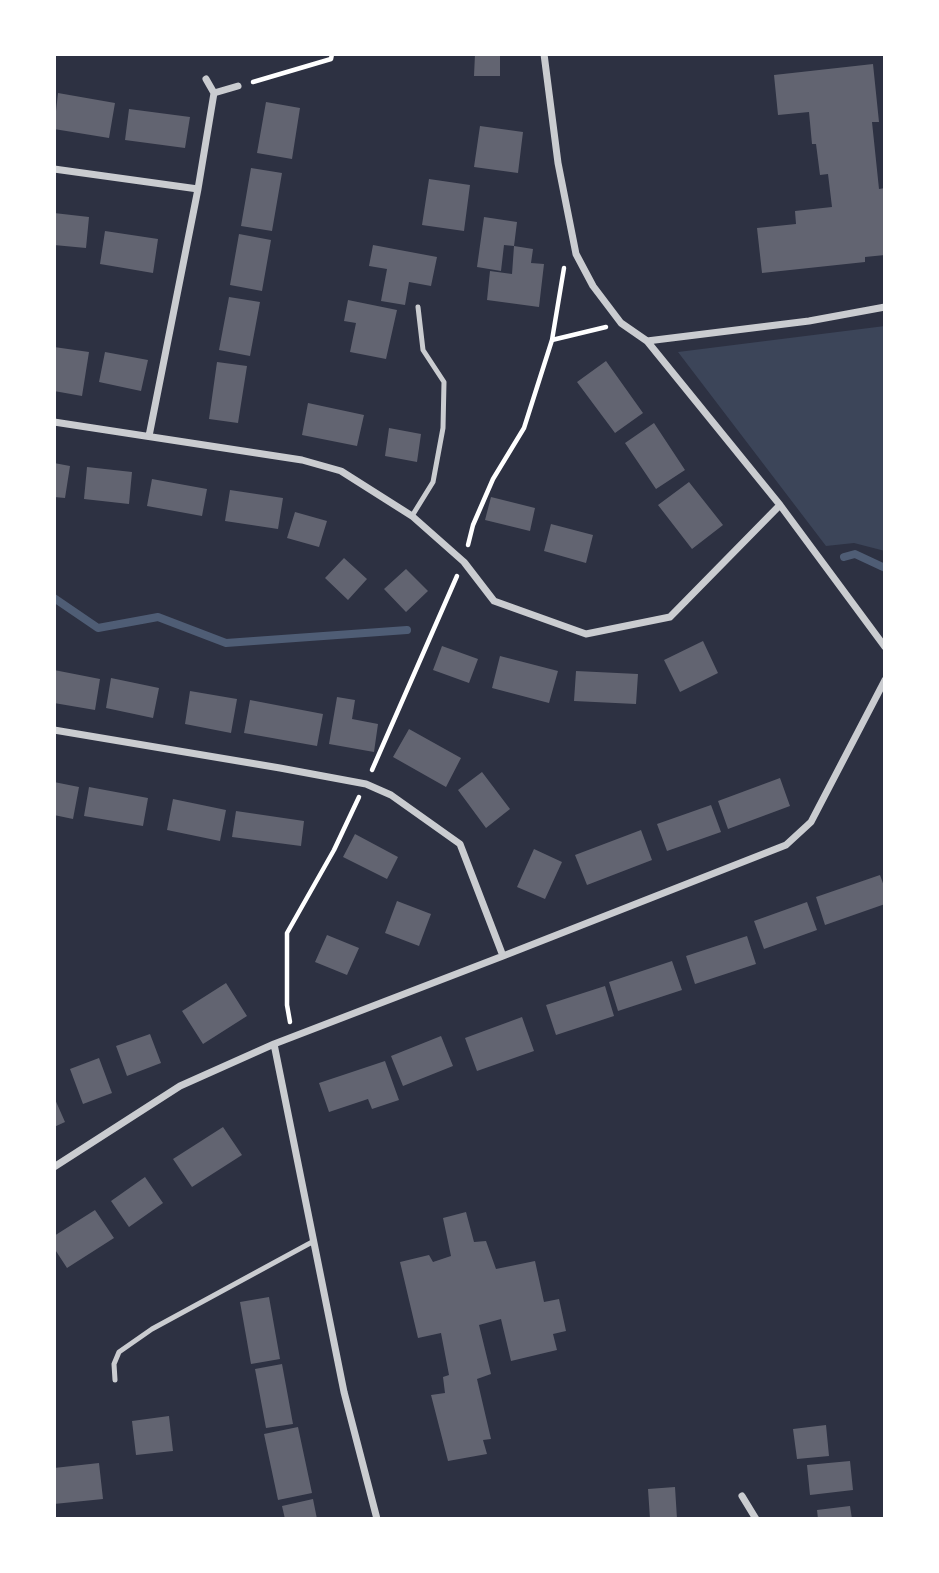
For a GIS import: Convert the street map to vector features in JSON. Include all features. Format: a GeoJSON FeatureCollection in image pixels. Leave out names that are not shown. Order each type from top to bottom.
{"type":"FeatureCollection","features":[{"type":"Feature","properties":{"kind":"street"},"geometry":{"type":"LineString","coordinates":[[544,54],[558,163],[576,254],[593,286],[621,323],[647,341],[780,505],[885,647]]}},
{"type":"Feature","properties":{"kind":"street"},"geometry":{"type":"LineString","coordinates":[[149,436],[198,189],[214,93],[206,79]]}},
{"type":"Feature","properties":{"kind":"street"},"geometry":{"type":"LineString","coordinates":[[214,93],[238,86]]}},
{"type":"Feature","properties":{"kind":"street"},"geometry":{"type":"LineString","coordinates":[[54,169],[198,189]]}},
{"type":"Feature","properties":{"kind":"street"},"geometry":{"type":"LineString","coordinates":[[647,341],[809,321],[885,307]]}},
{"type":"Feature","properties":{"kind":"street"},"geometry":{"type":"LineString","coordinates":[[54,422],[302,460],[341,471],[412,516],[464,562],[494,601],[586,634],[670,617],[780,505]]}},
{"type":"Feature","properties":{"kind":"street"},"geometry":{"type":"LineString","coordinates":[[54,1167],[180,1086],[274,1044],[786,845],[811,822],[885,680]]}},
{"type":"Feature","properties":{"kind":"street"},"geometry":{"type":"LineString","coordinates":[[54,730],[280,768],[366,785],[391,795],[460,844],[503,956]]}},
{"type":"Feature","properties":{"kind":"street"},"geometry":{"type":"LineString","coordinates":[[274,1044],[344,1392],[377,1519]]}},
{"type":"Feature","properties":{"kind":"street"},"geometry":{"type":"LineString","coordinates":[[741,1496],[756,1519]]}},
{"type":"Feature","properties":{"kind":"lane"},"geometry":{"type":"LineString","coordinates":[[412,516],[433,482],[443,428],[444,382],[422,350],[418,307]]}},
{"type":"Feature","properties":{"kind":"lane"},"geometry":{"type":"LineString","coordinates":[[115,1380],[114,1364],[119,1352],[152,1329],[314,1241]]}},
{"type":"Feature","properties":{"kind":"path"},"geometry":{"type":"LineString","coordinates":[[238,86],[331,59],[332,54]]}},
{"type":"Feature","properties":{"kind":"path"},"geometry":{"type":"LineString","coordinates":[[294,1036],[287,1005],[287,933],[334,850],[366,785],[464,562],[473,525],[493,479],[523,428],[552,340],[565,265],[576,254]]}},
{"type":"Feature","properties":{"kind":"path"},"geometry":{"type":"LineString","coordinates":[[552,340],[621,323]]}},
{"type":"Feature","properties":{"kind":"shaded area"},"geometry":{"type":"Polygon","coordinates":[[[885,326],[885,551],[854,543],[826,546],[678,352],[885,326]]]}},
{"type":"Feature","properties":{"kind":"building"},"geometry":{"type":"Polygon","coordinates":[[[475,54],[500,54],[500,76],[474,76],[475,54]]]}},
{"type":"Feature","properties":{"kind":"building"},"geometry":{"type":"Polygon","coordinates":[[[873,64],[879,122],[872,122],[879,189],[885,188],[885,255],[865,257],[865,262],[762,273],[757,228],[796,224],[795,211],[832,207],[828,174],[820,175],[816,144],[812,144],[809,112],[778,115],[774,75],[873,64]]]}},
{"type":"Feature","properties":{"kind":"building"},"geometry":{"type":"Polygon","coordinates":[[[58,93],[115,103],[109,138],[54,129],[58,93]]]}},
{"type":"Feature","properties":{"kind":"building"},"geometry":{"type":"Polygon","coordinates":[[[266,102],[300,108],[292,159],[257,153],[266,102]]]}},
{"type":"Feature","properties":{"kind":"building"},"geometry":{"type":"Polygon","coordinates":[[[129,109],[190,117],[185,148],[125,140],[129,109]]]}},
{"type":"Feature","properties":{"kind":"building"},"geometry":{"type":"Polygon","coordinates":[[[480,126],[523,132],[518,173],[474,167],[480,126]]]}},
{"type":"Feature","properties":{"kind":"building"},"geometry":{"type":"Polygon","coordinates":[[[251,168],[282,173],[272,231],[241,226],[251,168]]]}},
{"type":"Feature","properties":{"kind":"building"},"geometry":{"type":"Polygon","coordinates":[[[429,179],[470,185],[464,231],[422,225],[429,179]]]}},
{"type":"Feature","properties":{"kind":"building"},"geometry":{"type":"Polygon","coordinates":[[[54,213],[89,217],[86,248],[54,245],[54,213]]]}},
{"type":"Feature","properties":{"kind":"building"},"geometry":{"type":"Polygon","coordinates":[[[484,217],[517,222],[514,246],[504,245],[501,271],[477,267],[484,217]]]}},
{"type":"Feature","properties":{"kind":"building"},"geometry":{"type":"Polygon","coordinates":[[[105,231],[158,239],[153,273],[100,264],[105,231]]]}},
{"type":"Feature","properties":{"kind":"building"},"geometry":{"type":"Polygon","coordinates":[[[239,234],[271,240],[262,291],[230,285],[239,234]]]}},
{"type":"Feature","properties":{"kind":"building"},"geometry":{"type":"Polygon","coordinates":[[[373,245],[437,257],[431,286],[409,282],[405,305],[381,301],[387,269],[369,266],[373,245]]]}},
{"type":"Feature","properties":{"kind":"building"},"geometry":{"type":"Polygon","coordinates":[[[514,246],[533,249],[531,263],[544,264],[539,307],[487,300],[490,271],[512,274],[514,246]]]}},
{"type":"Feature","properties":{"kind":"building"},"geometry":{"type":"Polygon","coordinates":[[[229,297],[260,302],[250,356],[219,350],[229,297]]]}},
{"type":"Feature","properties":{"kind":"building"},"geometry":{"type":"Polygon","coordinates":[[[348,300],[397,310],[386,359],[350,352],[356,323],[344,321],[348,300]]]}},
{"type":"Feature","properties":{"kind":"building"},"geometry":{"type":"Polygon","coordinates":[[[54,347],[89,352],[82,396],[54,391],[54,347]]]}},
{"type":"Feature","properties":{"kind":"building"},"geometry":{"type":"Polygon","coordinates":[[[105,352],[148,360],[141,391],[99,382],[105,352]]]}},
{"type":"Feature","properties":{"kind":"building"},"geometry":{"type":"Polygon","coordinates":[[[606,361],[643,413],[615,433],[577,382],[606,361]]]}},
{"type":"Feature","properties":{"kind":"building"},"geometry":{"type":"Polygon","coordinates":[[[217,362],[247,366],[238,423],[209,419],[217,362]]]}},
{"type":"Feature","properties":{"kind":"building"},"geometry":{"type":"Polygon","coordinates":[[[308,403],[364,415],[357,446],[302,435],[308,403]]]}},
{"type":"Feature","properties":{"kind":"building"},"geometry":{"type":"Polygon","coordinates":[[[654,423],[685,470],[656,489],[625,443],[654,423]]]}},
{"type":"Feature","properties":{"kind":"building"},"geometry":{"type":"Polygon","coordinates":[[[389,428],[421,434],[417,462],[385,456],[389,428]]]}},
{"type":"Feature","properties":{"kind":"building"},"geometry":{"type":"Polygon","coordinates":[[[54,463],[70,466],[65,498],[54,497],[54,463]]]}},
{"type":"Feature","properties":{"kind":"building"},"geometry":{"type":"Polygon","coordinates":[[[87,467],[132,472],[129,504],[84,499],[87,467]]]}},
{"type":"Feature","properties":{"kind":"building"},"geometry":{"type":"Polygon","coordinates":[[[152,479],[207,489],[202,516],[147,506],[152,479]]]}},
{"type":"Feature","properties":{"kind":"building"},"geometry":{"type":"Polygon","coordinates":[[[689,482],[723,525],[692,549],[658,505],[689,482]]]}},
{"type":"Feature","properties":{"kind":"building"},"geometry":{"type":"Polygon","coordinates":[[[230,490],[283,498],[278,529],[225,521],[230,490]]]}},
{"type":"Feature","properties":{"kind":"building"},"geometry":{"type":"Polygon","coordinates":[[[491,497],[535,508],[530,531],[485,520],[491,497]]]}},
{"type":"Feature","properties":{"kind":"building"},"geometry":{"type":"Polygon","coordinates":[[[295,512],[327,521],[319,547],[287,538],[295,512]]]}},
{"type":"Feature","properties":{"kind":"building"},"geometry":{"type":"Polygon","coordinates":[[[551,524],[593,535],[586,563],[544,551],[551,524]]]}},
{"type":"Feature","properties":{"kind":"building"},"geometry":{"type":"Polygon","coordinates":[[[344,558],[367,579],[348,600],[325,578],[344,558]]]}},
{"type":"Feature","properties":{"kind":"building"},"geometry":{"type":"Polygon","coordinates":[[[406,569],[428,591],[406,612],[384,589],[406,569]]]}},
{"type":"Feature","properties":{"kind":"building"},"geometry":{"type":"Polygon","coordinates":[[[703,641],[718,673],[680,692],[664,660],[703,641]]]}},
{"type":"Feature","properties":{"kind":"building"},"geometry":{"type":"Polygon","coordinates":[[[442,646],[478,659],[469,683],[433,670],[442,646]]]}},
{"type":"Feature","properties":{"kind":"building"},"geometry":{"type":"Polygon","coordinates":[[[500,656],[558,671],[549,703],[492,688],[500,656]]]}},
{"type":"Feature","properties":{"kind":"building"},"geometry":{"type":"Polygon","coordinates":[[[54,670],[100,679],[95,710],[54,703],[54,670]]]}},
{"type":"Feature","properties":{"kind":"building"},"geometry":{"type":"Polygon","coordinates":[[[576,671],[638,674],[636,704],[574,701],[576,671]]]}},
{"type":"Feature","properties":{"kind":"building"},"geometry":{"type":"Polygon","coordinates":[[[111,678],[159,688],[153,718],[106,708],[111,678]]]}},
{"type":"Feature","properties":{"kind":"building"},"geometry":{"type":"Polygon","coordinates":[[[190,691],[237,699],[231,733],[185,724],[190,691]]]}},
{"type":"Feature","properties":{"kind":"building"},"geometry":{"type":"Polygon","coordinates":[[[337,697],[355,700],[352,719],[378,724],[374,752],[329,744],[337,697]]]}},
{"type":"Feature","properties":{"kind":"building"},"geometry":{"type":"Polygon","coordinates":[[[250,700],[323,714],[317,746],[244,733],[250,700]]]}},
{"type":"Feature","properties":{"kind":"building"},"geometry":{"type":"Polygon","coordinates":[[[409,729],[461,758],[446,787],[393,757],[409,729]]]}},
{"type":"Feature","properties":{"kind":"building"},"geometry":{"type":"Polygon","coordinates":[[[482,772],[510,809],[486,828],[458,790],[482,772]]]}},
{"type":"Feature","properties":{"kind":"building"},"geometry":{"type":"Polygon","coordinates":[[[780,778],[790,806],[728,829],[718,801],[780,778]]]}},
{"type":"Feature","properties":{"kind":"building"},"geometry":{"type":"Polygon","coordinates":[[[54,782],[79,787],[73,819],[54,815],[54,782]]]}},
{"type":"Feature","properties":{"kind":"building"},"geometry":{"type":"Polygon","coordinates":[[[89,787],[148,798],[143,826],[84,816],[89,787]]]}},
{"type":"Feature","properties":{"kind":"building"},"geometry":{"type":"Polygon","coordinates":[[[173,799],[226,810],[220,841],[167,830],[173,799]]]}},
{"type":"Feature","properties":{"kind":"building"},"geometry":{"type":"Polygon","coordinates":[[[711,805],[721,832],[667,851],[657,824],[711,805]]]}},
{"type":"Feature","properties":{"kind":"building"},"geometry":{"type":"Polygon","coordinates":[[[236,811],[304,821],[301,846],[232,837],[236,811]]]}},
{"type":"Feature","properties":{"kind":"building"},"geometry":{"type":"Polygon","coordinates":[[[641,830],[652,860],[587,885],[575,855],[641,830]]]}},
{"type":"Feature","properties":{"kind":"building"},"geometry":{"type":"Polygon","coordinates":[[[355,834],[398,857],[387,879],[343,857],[355,834]]]}},
{"type":"Feature","properties":{"kind":"building"},"geometry":{"type":"Polygon","coordinates":[[[534,849],[562,862],[545,899],[517,887],[534,849]]]}},
{"type":"Feature","properties":{"kind":"building"},"geometry":{"type":"Polygon","coordinates":[[[880,875],[885,889],[885,904],[825,925],[816,897],[880,875]]]}},
{"type":"Feature","properties":{"kind":"building"},"geometry":{"type":"Polygon","coordinates":[[[397,901],[431,914],[419,946],[385,933],[397,901]]]}},
{"type":"Feature","properties":{"kind":"building"},"geometry":{"type":"Polygon","coordinates":[[[807,902],[817,930],[764,949],[754,921],[807,902]]]}},
{"type":"Feature","properties":{"kind":"building"},"geometry":{"type":"Polygon","coordinates":[[[327,935],[359,948],[347,975],[315,962],[327,935]]]}},
{"type":"Feature","properties":{"kind":"building"},"geometry":{"type":"Polygon","coordinates":[[[747,936],[756,964],[695,984],[686,956],[747,936]]]}},
{"type":"Feature","properties":{"kind":"building"},"geometry":{"type":"Polygon","coordinates":[[[672,961],[682,990],[618,1011],[609,982],[672,961]]]}},
{"type":"Feature","properties":{"kind":"building"},"geometry":{"type":"Polygon","coordinates":[[[226,983],[247,1016],[203,1044],[182,1011],[226,983]]]}},
{"type":"Feature","properties":{"kind":"building"},"geometry":{"type":"Polygon","coordinates":[[[605,986],[614,1016],[556,1035],[546,1005],[605,986]]]}},
{"type":"Feature","properties":{"kind":"building"},"geometry":{"type":"Polygon","coordinates":[[[522,1017],[534,1051],[477,1071],[465,1038],[522,1017]]]}},
{"type":"Feature","properties":{"kind":"building"},"geometry":{"type":"Polygon","coordinates":[[[150,1034],[161,1063],[127,1076],[116,1046],[150,1034]]]}},
{"type":"Feature","properties":{"kind":"building"},"geometry":{"type":"Polygon","coordinates":[[[441,1036],[453,1066],[403,1086],[391,1056],[441,1036]]]}},
{"type":"Feature","properties":{"kind":"building"},"geometry":{"type":"Polygon","coordinates":[[[99,1058],[112,1093],[83,1104],[70,1069],[99,1058]]]}},
{"type":"Feature","properties":{"kind":"building"},"geometry":{"type":"Polygon","coordinates":[[[385,1061],[399,1100],[372,1109],[368,1099],[329,1112],[319,1083],[385,1061]]]}},
{"type":"Feature","properties":{"kind":"building"},"geometry":{"type":"Polygon","coordinates":[[[54,1097],[65,1122],[54,1127],[54,1097]]]}},
{"type":"Feature","properties":{"kind":"building"},"geometry":{"type":"Polygon","coordinates":[[[223,1127],[242,1155],[192,1187],[173,1159],[223,1127]]]}},
{"type":"Feature","properties":{"kind":"building"},"geometry":{"type":"Polygon","coordinates":[[[145,1177],[163,1203],[129,1227],[111,1201],[145,1177]]]}},
{"type":"Feature","properties":{"kind":"building"},"geometry":{"type":"Polygon","coordinates":[[[95,1210],[114,1238],[67,1268],[54,1248],[54,1236],[95,1210]]]}},
{"type":"Feature","properties":{"kind":"building"},"geometry":{"type":"Polygon","coordinates":[[[466,1212],[474,1242],[486,1241],[496,1269],[535,1261],[544,1302],[559,1299],[566,1331],[553,1334],[557,1350],[511,1361],[501,1319],[479,1325],[491,1374],[477,1379],[491,1439],[483,1440],[487,1454],[448,1461],[431,1395],[445,1393],[443,1377],[449,1375],[441,1333],[418,1338],[400,1262],[429,1255],[433,1262],[451,1256],[443,1218],[466,1212]]]}},
{"type":"Feature","properties":{"kind":"building"},"geometry":{"type":"Polygon","coordinates":[[[269,1297],[280,1359],[251,1364],[240,1302],[269,1297]]]}},
{"type":"Feature","properties":{"kind":"building"},"geometry":{"type":"Polygon","coordinates":[[[282,1364],[293,1424],[266,1428],[255,1369],[282,1364]]]}},
{"type":"Feature","properties":{"kind":"building"},"geometry":{"type":"Polygon","coordinates":[[[169,1416],[173,1451],[136,1455],[132,1421],[169,1416]]]}},
{"type":"Feature","properties":{"kind":"building"},"geometry":{"type":"Polygon","coordinates":[[[826,1425],[829,1456],[797,1459],[793,1429],[826,1425]]]}},
{"type":"Feature","properties":{"kind":"building"},"geometry":{"type":"Polygon","coordinates":[[[298,1427],[312,1493],[278,1500],[264,1434],[298,1427]]]}},
{"type":"Feature","properties":{"kind":"building"},"geometry":{"type":"Polygon","coordinates":[[[850,1461],[853,1490],[810,1495],[807,1465],[850,1461]]]}},
{"type":"Feature","properties":{"kind":"building"},"geometry":{"type":"Polygon","coordinates":[[[99,1463],[103,1499],[54,1504],[54,1468],[99,1463]]]}},
{"type":"Feature","properties":{"kind":"building"},"geometry":{"type":"Polygon","coordinates":[[[675,1487],[677,1519],[650,1519],[648,1489],[675,1487]]]}},
{"type":"Feature","properties":{"kind":"building"},"geometry":{"type":"Polygon","coordinates":[[[313,1499],[317,1519],[285,1519],[282,1506],[313,1499]]]}},
{"type":"Feature","properties":{"kind":"building"},"geometry":{"type":"Polygon","coordinates":[[[850,1506],[852,1519],[818,1519],[817,1510],[850,1506]]]}},
{"type":"Feature","properties":{"kind":"waterway"},"geometry":{"type":"LineString","coordinates":[[844,557],[855,554],[885,568]]}},
{"type":"Feature","properties":{"kind":"waterway"},"geometry":{"type":"LineString","coordinates":[[54,598],[98,628],[158,617],[226,643],[407,630]]}}]}
